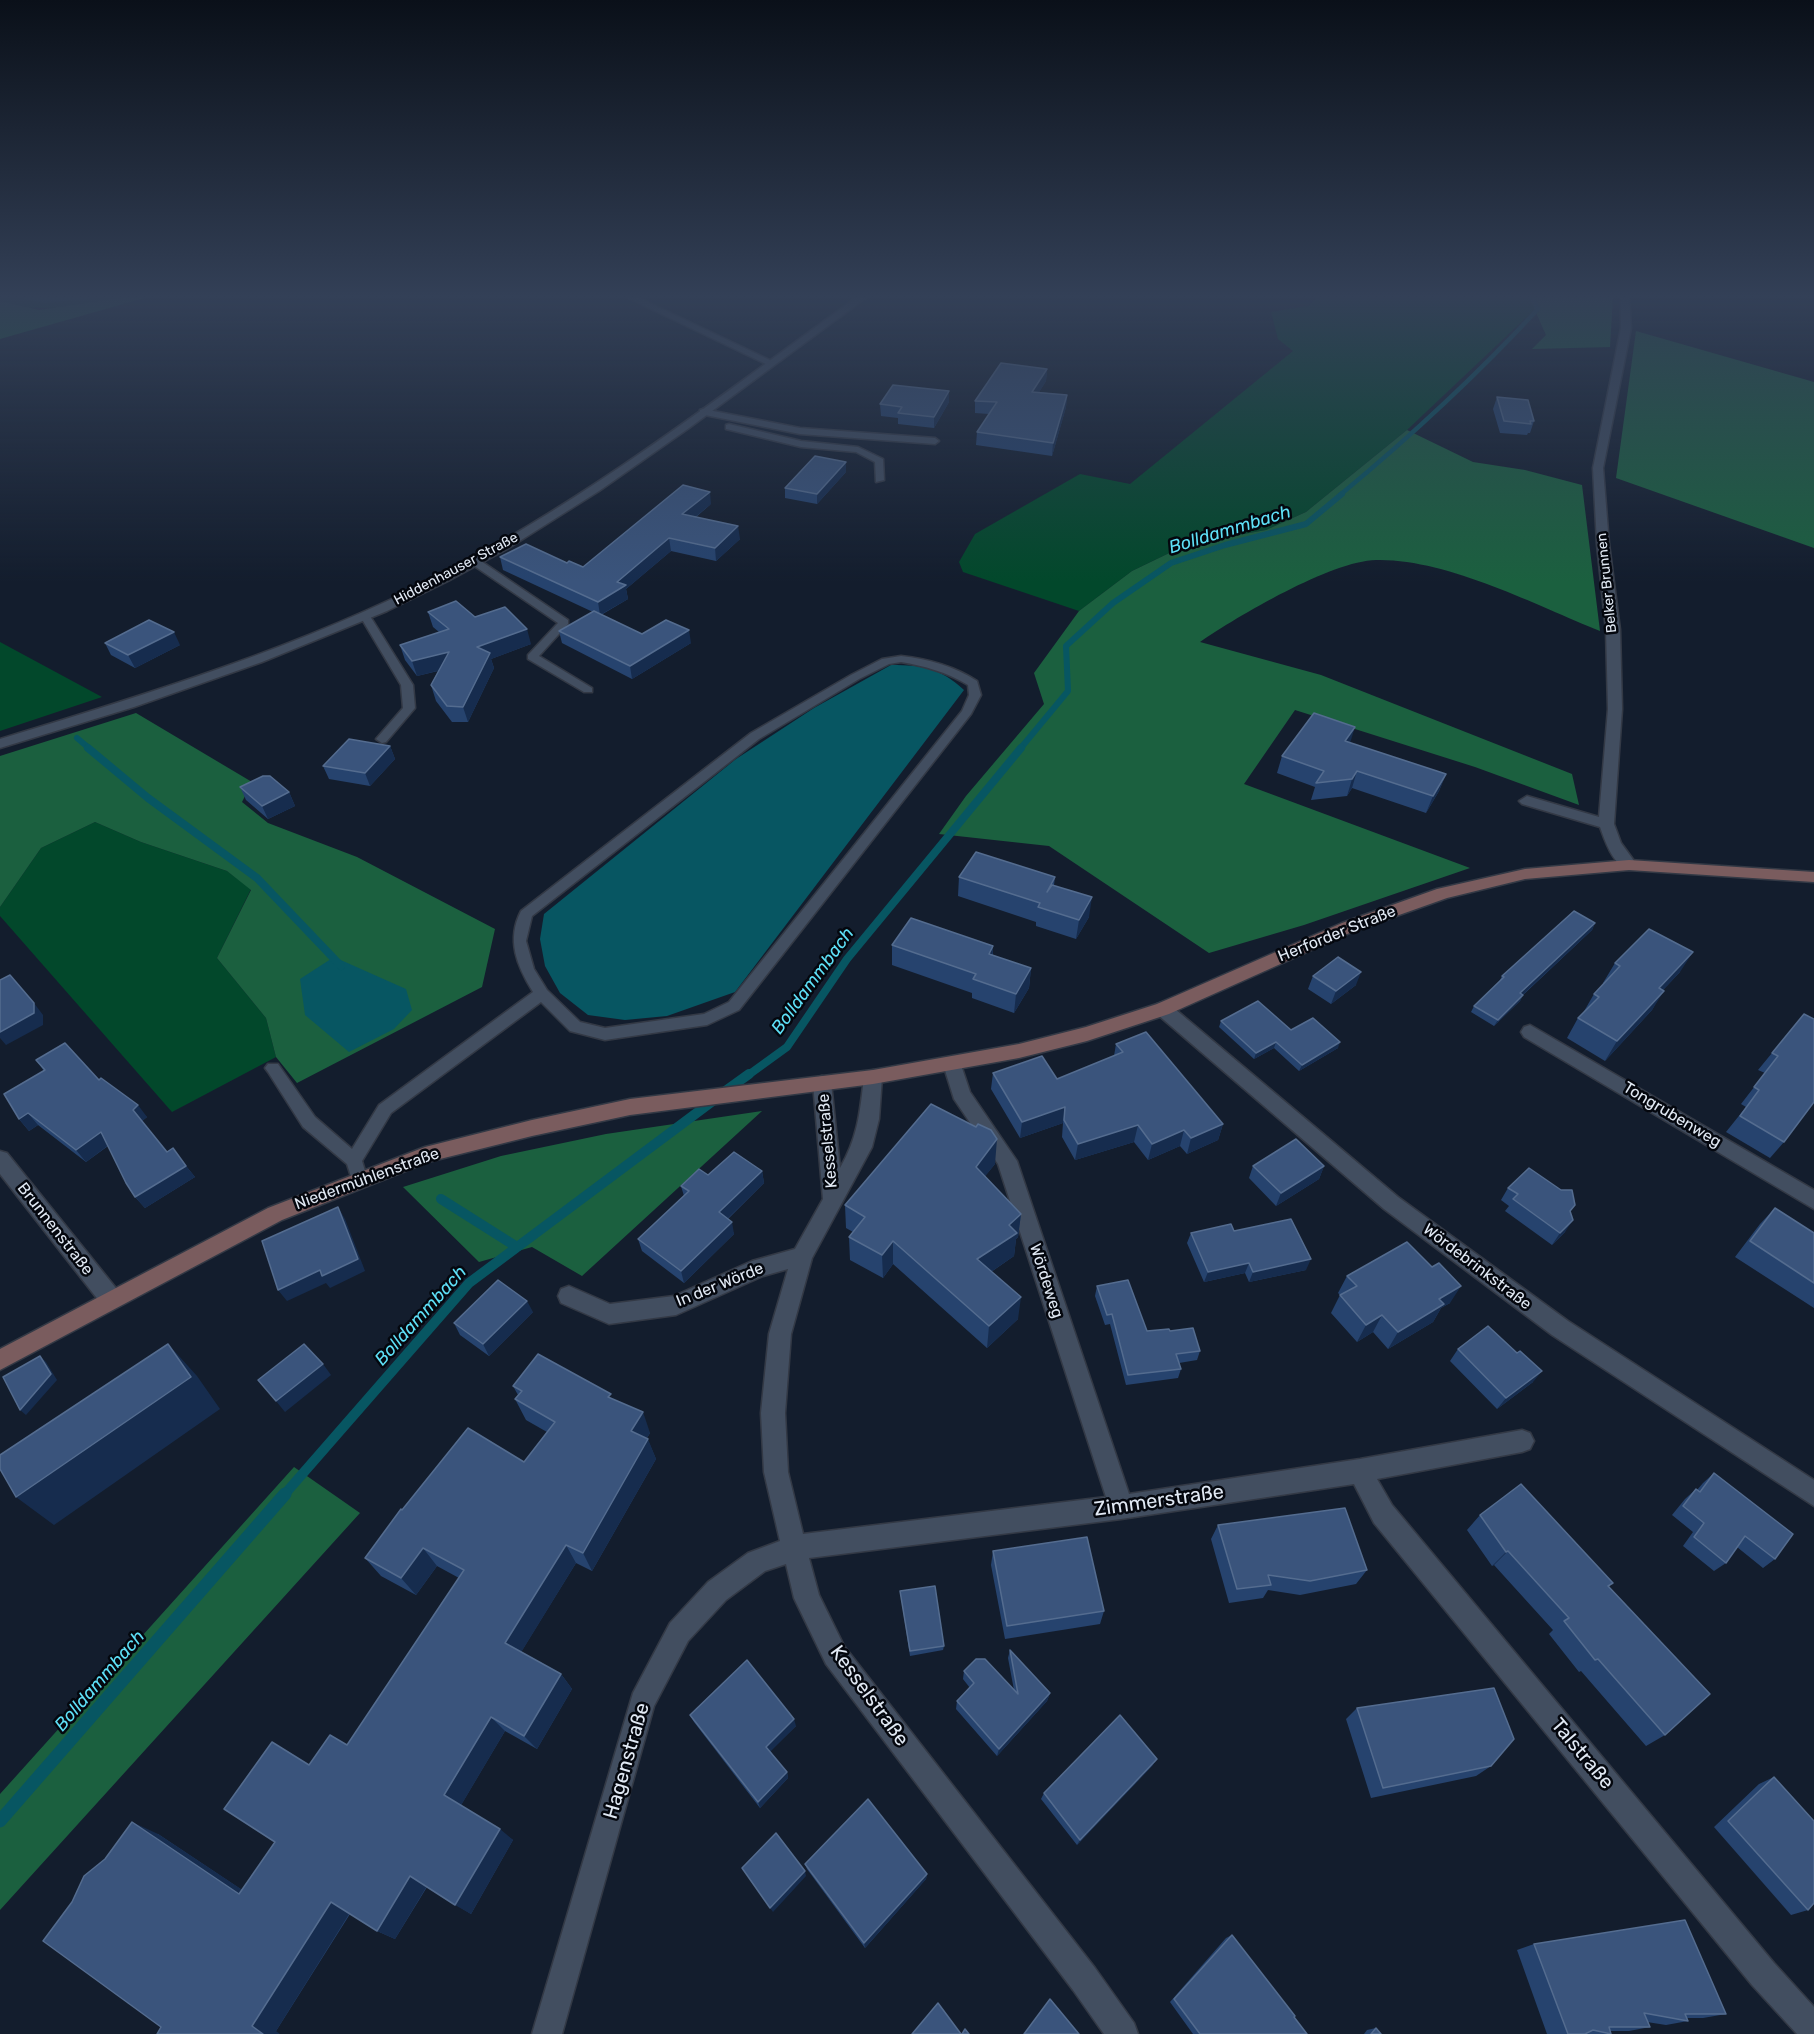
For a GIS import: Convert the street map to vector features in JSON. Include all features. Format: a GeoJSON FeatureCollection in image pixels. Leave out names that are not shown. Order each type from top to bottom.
{"type":"FeatureCollection","features":[{"type":"Feature","properties":{"kind":"main road","name":"Herforder Straße"},"geometry":{"type":"LineString","coordinates":[[873,1077],[952,1064],[1087,1034],[1163,1009],[1348,927],[1443,893],[1525,874],[1629,865],[1814,877]]}},
{"type":"Feature","properties":{"kind":"main road","name":"Niedermühlenstraße"},"geometry":{"type":"LineString","coordinates":[[0,1360],[111,1299],[275,1214],[425,1155],[532,1128],[630,1107],[873,1077]]}},
{"type":"Feature","properties":{"kind":"street","name":"Hiddenhauser Straße"},"geometry":{"type":"LineString","coordinates":[[0,744],[205,679],[365,616],[504,545],[572,502],[731,392]]}},
{"type":"Feature","properties":{"kind":"street","name":"Belker Brunnen"},"geometry":{"type":"LineString","coordinates":[[1606,824],[1615,710],[1613,630],[1603,544],[1598,468],[1613,392]]}},
{"type":"Feature","properties":{"kind":"street"},"geometry":{"type":"LineString","coordinates":[[1527,801],[1606,824],[1614,844],[1629,865]]}},
{"type":"Feature","properties":{"kind":"street","name":"Wördebrinkstraße"},"geometry":{"type":"LineString","coordinates":[[1163,1009],[1391,1203],[1560,1328],[1814,1494]]}},
{"type":"Feature","properties":{"kind":"street","name":"Tongrubenweg"},"geometry":{"type":"LineString","coordinates":[[1530,1032],[1814,1200]]}},
{"type":"Feature","properties":{"kind":"street","name":"Wördeweg"},"geometry":{"type":"LineString","coordinates":[[952,1064],[962,1094],[1007,1161],[1121,1507]]}},
{"type":"Feature","properties":{"kind":"street","name":"Kesselstraße"},"geometry":{"type":"LineString","coordinates":[[873,1077],[869,1119],[862,1147],[802,1256],[780,1334],[773,1413],[776,1472],[807,1598],[835,1655],[1077,1970],[1123,2034]]}},
{"type":"Feature","properties":{"kind":"street","name":"Kesselstraße"},"geometry":{"type":"LineString","coordinates":[[822,1083],[833,1199]]}},
{"type":"Feature","properties":{"kind":"street","name":"Brunnenstraße"},"geometry":{"type":"LineString","coordinates":[[0,1159],[111,1299]]}},
{"type":"Feature","properties":{"kind":"street","name":"In der Wörde"},"geometry":{"type":"LineString","coordinates":[[569,1296],[609,1314],[676,1305],[759,1268],[802,1256]]}},
{"type":"Feature","properties":{"kind":"street","name":"Zimmerstraße"},"geometry":{"type":"LineString","coordinates":[[794,1548],[1121,1507],[1360,1472],[1522,1442]]}},
{"type":"Feature","properties":{"kind":"street","name":"Talstraße"},"geometry":{"type":"LineString","coordinates":[[1360,1472],[1383,1514],[1762,1974],[1814,2030]]}},
{"type":"Feature","properties":{"kind":"street","name":"Hagenstraße"},"geometry":{"type":"LineString","coordinates":[[547,2034],[642,1702],[679,1632],[717,1591],[757,1562],[794,1548]]}},
{"type":"Feature","properties":{"kind":"lane"},"geometry":{"type":"LineString","coordinates":[[704,412],[800,431],[935,441]]}},
{"type":"Feature","properties":{"kind":"lane"},"geometry":{"type":"LineString","coordinates":[[694,419],[801,444],[858,450],[880,461],[879,480]]}},
{"type":"Feature","properties":{"kind":"lane"},"geometry":{"type":"LineString","coordinates":[[474,561],[564,622],[532,657],[588,690]]}},
{"type":"Feature","properties":{"kind":"lane"},"geometry":{"type":"LineString","coordinates":[[365,616],[407,685],[409,708],[382,739]]}},
{"type":"Feature","properties":{"kind":"lane"},"geometry":{"type":"LineString","coordinates":[[901,659],[922,662],[959,674],[973,684],[975,695],[967,712],[734,1006],[707,1018],[605,1034],[576,1027],[542,994],[527,970],[519,940],[525,914],[755,736],[886,661],[901,659]]}},
{"type":"Feature","properties":{"kind":"lane"},"geometry":{"type":"LineString","coordinates":[[354,1160],[385,1109],[542,994]]}},
{"type":"Feature","properties":{"kind":"lane"},"geometry":{"type":"LineString","coordinates":[[273,1068],[309,1122],[354,1160],[360,1181]]}},
{"type":"Feature","properties":{"kind":"shaded area"},"geometry":{"type":"Polygon","coordinates":[[[1243,392],[1447,392],[1407,430],[1306,512],[1266,530],[1188,544],[1132,571],[1079,611],[963,572],[959,562],[975,534],[1080,474],[1130,484],[1243,392]]]}},
{"type":"Feature","properties":{"kind":"shaded area"},"geometry":{"type":"Polygon","coordinates":[[[1628,392],[1814,392],[1814,548],[1616,478],[1628,392]]]}},
{"type":"Feature","properties":{"kind":"shaded area"},"geometry":{"type":"Polygon","coordinates":[[[1407,430],[1473,462],[1525,470],[1582,485],[1600,631],[1490,585],[1460,575],[1403,561],[1376,560],[1335,570],[1285,592],[1237,618],[1200,642],[1321,675],[1572,774],[1579,805],[1475,767],[1295,710],[1244,784],[1470,868],[1304,925],[1209,953],[1049,846],[939,834],[966,796],[1044,704],[1034,673],[1079,611],[1132,571],[1188,544],[1266,530],[1306,512],[1407,430]]]}},
{"type":"Feature","properties":{"kind":"shaded area"},"geometry":{"type":"Polygon","coordinates":[[[0,642],[102,697],[0,731],[0,642]]]}},
{"type":"Feature","properties":{"kind":"shaded area"},"geometry":{"type":"Polygon","coordinates":[[[891,665],[922,667],[939,672],[964,690],[735,992],[667,1016],[625,1020],[588,1015],[560,993],[545,966],[540,939],[544,914],[736,759],[814,708],[891,665]]]}},
{"type":"Feature","properties":{"kind":"shaded area"},"geometry":{"type":"Polygon","coordinates":[[[136,713],[252,782],[242,802],[268,823],[357,857],[495,929],[482,987],[297,1083],[276,1057],[266,1018],[217,958],[251,890],[227,871],[141,842],[95,822],[41,848],[0,907],[0,756],[136,713]]]}},
{"type":"Feature","properties":{"kind":"shaded area"},"geometry":{"type":"Polygon","coordinates":[[[95,822],[141,842],[227,871],[251,889],[217,958],[266,1018],[276,1057],[172,1112],[0,916],[0,907],[41,848],[95,822]]]}},
{"type":"Feature","properties":{"kind":"shaded area"},"geometry":{"type":"Polygon","coordinates":[[[334,957],[406,989],[412,1010],[394,1029],[349,1052],[305,1015],[300,979],[334,957]]]}},
{"type":"Feature","properties":{"kind":"shaded area"},"geometry":{"type":"Polygon","coordinates":[[[762,1111],[582,1276],[532,1247],[479,1262],[403,1187],[501,1156],[606,1134],[762,1111]]]}},
{"type":"Feature","properties":{"kind":"shaded area"},"geometry":{"type":"Polygon","coordinates":[[[294,1467],[360,1513],[0,1910],[0,1794],[294,1467]]]}},
{"type":"Feature","properties":{"kind":"building"},"geometry":{"type":"Polygon","coordinates":[[[888,392],[948,392],[934,417],[898,413],[902,407],[880,404],[888,392]]]}},
{"type":"Feature","properties":{"kind":"building"},"geometry":{"type":"Polygon","coordinates":[[[981,392],[1032,392],[1067,395],[1053,443],[977,432],[997,402],[975,401],[981,392]]]}},
{"type":"Feature","properties":{"kind":"building"},"geometry":{"type":"Polygon","coordinates":[[[1497,397],[1528,400],[1534,421],[1530,421],[1531,424],[1504,421],[1497,397]]]}},
{"type":"Feature","properties":{"kind":"building"},"geometry":{"type":"Polygon","coordinates":[[[815,456],[846,462],[817,494],[785,488],[815,456]]]}},
{"type":"Feature","properties":{"kind":"building"},"geometry":{"type":"Polygon","coordinates":[[[683,485],[710,492],[682,514],[738,526],[715,548],[669,538],[617,582],[626,585],[598,602],[500,557],[526,544],[567,563],[569,561],[583,567],[683,485]]]}},
{"type":"Feature","properties":{"kind":"building"},"geometry":{"type":"Polygon","coordinates":[[[456,601],[475,617],[505,607],[527,629],[477,647],[490,653],[463,707],[447,706],[431,685],[449,652],[412,661],[400,645],[449,629],[428,612],[456,601]]]}},
{"type":"Feature","properties":{"kind":"building"},"geometry":{"type":"Polygon","coordinates":[[[594,611],[642,634],[666,620],[689,630],[630,666],[559,631],[594,611]]]}},
{"type":"Feature","properties":{"kind":"building"},"geometry":{"type":"Polygon","coordinates":[[[149,620],[174,632],[128,655],[105,643],[149,620]]]}},
{"type":"Feature","properties":{"kind":"building"},"geometry":{"type":"Polygon","coordinates":[[[1314,713],[1355,727],[1345,741],[1446,774],[1433,796],[1357,771],[1352,779],[1316,783],[1324,771],[1282,756],[1314,713]]]}},
{"type":"Feature","properties":{"kind":"building"},"geometry":{"type":"Polygon","coordinates":[[[349,739],[390,746],[365,773],[323,766],[349,739]]]}},
{"type":"Feature","properties":{"kind":"building"},"geometry":{"type":"Polygon","coordinates":[[[263,776],[270,776],[289,792],[262,806],[240,787],[263,776]]]}},
{"type":"Feature","properties":{"kind":"building"},"geometry":{"type":"Polygon","coordinates":[[[976,852],[1055,877],[1047,892],[1052,885],[1092,897],[1079,920],[1038,907],[1040,903],[959,877],[976,852]]]}},
{"type":"Feature","properties":{"kind":"building"},"geometry":{"type":"Polygon","coordinates":[[[1574,911],[1595,923],[1520,993],[1523,995],[1498,1020],[1474,1006],[1504,977],[1502,976],[1574,911]]]}},
{"type":"Feature","properties":{"kind":"building"},"geometry":{"type":"Polygon","coordinates":[[[911,918],[993,946],[989,954],[1031,968],[1016,994],[973,979],[976,974],[892,945],[911,918]]]}},
{"type":"Feature","properties":{"kind":"building"},"geometry":{"type":"Polygon","coordinates":[[[1649,929],[1693,952],[1659,988],[1664,991],[1617,1041],[1578,1018],[1599,997],[1594,994],[1620,966],[1615,963],[1649,929]]]}},
{"type":"Feature","properties":{"kind":"building"},"geometry":{"type":"Polygon","coordinates":[[[1338,957],[1361,972],[1336,991],[1313,976],[1338,957]]]}},
{"type":"Feature","properties":{"kind":"building"},"geometry":{"type":"Polygon","coordinates":[[[10,975],[34,1003],[34,1013],[0,1032],[0,980],[10,975]]]}},
{"type":"Feature","properties":{"kind":"building"},"geometry":{"type":"Polygon","coordinates":[[[1258,1001],[1291,1030],[1313,1018],[1340,1042],[1302,1065],[1276,1042],[1256,1053],[1221,1021],[1258,1001]]]}},
{"type":"Feature","properties":{"kind":"building"},"geometry":{"type":"Polygon","coordinates":[[[1804,1014],[1814,1019],[1814,1102],[1784,1142],[1740,1116],[1759,1090],[1754,1087],[1778,1056],[1772,1053],[1804,1014]]]}},
{"type":"Feature","properties":{"kind":"building"},"geometry":{"type":"Polygon","coordinates":[[[1146,1032],[1223,1124],[1191,1138],[1184,1130],[1152,1144],[1138,1125],[1078,1144],[1064,1120],[1065,1107],[1022,1122],[993,1073],[1042,1056],[1057,1079],[1123,1052],[1116,1044],[1146,1032]]]}},
{"type":"Feature","properties":{"kind":"building"},"geometry":{"type":"Polygon","coordinates":[[[65,1043],[99,1080],[101,1078],[138,1105],[133,1110],[167,1152],[173,1148],[186,1166],[135,1197],[101,1132],[76,1150],[28,1113],[19,1119],[4,1094],[45,1070],[36,1060],[65,1043]]]}},
{"type":"Feature","properties":{"kind":"building"},"geometry":{"type":"Polygon","coordinates":[[[931,1104],[976,1127],[978,1124],[991,1130],[997,1139],[976,1167],[1021,1214],[1009,1225],[1017,1233],[977,1259],[1021,1297],[989,1326],[893,1241],[882,1255],[849,1237],[865,1217],[845,1205],[931,1104]]]}},
{"type":"Feature","properties":{"kind":"building"},"geometry":{"type":"Polygon","coordinates":[[[1296,1139],[1324,1166],[1281,1193],[1253,1166],[1296,1139]]]}},
{"type":"Feature","properties":{"kind":"building"},"geometry":{"type":"Polygon","coordinates":[[[734,1152],[762,1171],[719,1212],[732,1222],[681,1271],[638,1239],[689,1191],[681,1186],[699,1169],[708,1175],[734,1152]]]}},
{"type":"Feature","properties":{"kind":"building"},"geometry":{"type":"Polygon","coordinates":[[[1529,1168],[1561,1190],[1572,1190],[1575,1205],[1570,1211],[1573,1220],[1560,1233],[1513,1199],[1518,1194],[1508,1188],[1529,1168]]]}},
{"type":"Feature","properties":{"kind":"building"},"geometry":{"type":"Polygon","coordinates":[[[338,1207],[358,1259],[322,1276],[320,1270],[278,1290],[262,1241],[338,1207]]]}},
{"type":"Feature","properties":{"kind":"building"},"geometry":{"type":"Polygon","coordinates":[[[1775,1208],[1814,1233],[1814,1283],[1750,1241],[1775,1208]]]}},
{"type":"Feature","properties":{"kind":"building"},"geometry":{"type":"Polygon","coordinates":[[[1291,1219],[1311,1259],[1253,1272],[1249,1263],[1208,1272],[1191,1233],[1231,1224],[1234,1231],[1291,1219]]]}},
{"type":"Feature","properties":{"kind":"building"},"geometry":{"type":"Polygon","coordinates":[[[1407,1242],[1432,1267],[1439,1263],[1461,1286],[1439,1299],[1444,1304],[1398,1332],[1382,1315],[1366,1325],[1340,1295],[1357,1286],[1347,1276],[1407,1242]]]}},
{"type":"Feature","properties":{"kind":"building"},"geometry":{"type":"Polygon","coordinates":[[[498,1280],[527,1301],[483,1344],[454,1323],[498,1280]]]}},
{"type":"Feature","properties":{"kind":"building"},"geometry":{"type":"Polygon","coordinates":[[[1128,1280],[1147,1331],[1193,1328],[1200,1351],[1176,1354],[1181,1369],[1128,1375],[1112,1314],[1107,1315],[1097,1286],[1128,1280]]]}},
{"type":"Feature","properties":{"kind":"building"},"geometry":{"type":"Polygon","coordinates":[[[1488,1326],[1517,1353],[1520,1351],[1542,1371],[1506,1398],[1458,1349],[1488,1326]]]}},
{"type":"Feature","properties":{"kind":"building"},"geometry":{"type":"Polygon","coordinates":[[[168,1344],[191,1377],[16,1497],[0,1469],[0,1455],[168,1344]]]}},
{"type":"Feature","properties":{"kind":"building"},"geometry":{"type":"Polygon","coordinates":[[[304,1344],[323,1364],[276,1401],[258,1380],[304,1344]]]}},
{"type":"Feature","properties":{"kind":"building"},"geometry":{"type":"Polygon","coordinates":[[[538,1354],[611,1394],[608,1397],[643,1412],[631,1431],[648,1439],[583,1553],[566,1545],[505,1643],[561,1674],[524,1736],[491,1717],[444,1795],[500,1829],[455,1905],[410,1876],[377,1931],[331,1902],[252,2026],[263,2034],[157,2034],[161,2027],[43,1941],[72,1902],[84,1876],[105,1859],[132,1822],[239,1894],[275,1842],[224,1809],[272,1742],[309,1765],[330,1735],[347,1745],[464,1570],[423,1548],[401,1578],[365,1558],[401,1509],[468,1428],[524,1462],[555,1422],[515,1399],[522,1391],[513,1386],[538,1354]]]}},
{"type":"Feature","properties":{"kind":"building"},"geometry":{"type":"Polygon","coordinates":[[[40,1356],[51,1374],[20,1410],[3,1377],[40,1356]]]}},
{"type":"Feature","properties":{"kind":"building"},"geometry":{"type":"Polygon","coordinates":[[[1714,1473],[1793,1534],[1775,1559],[1745,1536],[1726,1563],[1694,1537],[1704,1523],[1683,1506],[1696,1489],[1700,1492],[1714,1473]]]}},
{"type":"Feature","properties":{"kind":"building"},"geometry":{"type":"Polygon","coordinates":[[[1521,1484],[1613,1583],[1608,1586],[1710,1694],[1665,1735],[1598,1659],[1595,1660],[1564,1621],[1569,1618],[1508,1551],[1506,1552],[1480,1515],[1521,1484]]]}},
{"type":"Feature","properties":{"kind":"building"},"geometry":{"type":"Polygon","coordinates":[[[1345,1508],[1367,1570],[1310,1581],[1268,1575],[1271,1585],[1237,1589],[1218,1525],[1345,1508]]]}},
{"type":"Feature","properties":{"kind":"building"},"geometry":{"type":"Polygon","coordinates":[[[1087,1537],[1104,1611],[1007,1626],[993,1551],[1087,1537]]]}},
{"type":"Feature","properties":{"kind":"building"},"geometry":{"type":"Polygon","coordinates":[[[935,1586],[944,1646],[910,1651],[900,1591],[935,1586]]]}},
{"type":"Feature","properties":{"kind":"building"},"geometry":{"type":"Polygon","coordinates":[[[1010,1650],[1050,1693],[999,1749],[957,1701],[974,1683],[964,1671],[976,1659],[985,1659],[1018,1694],[1010,1650]]]}},
{"type":"Feature","properties":{"kind":"building"},"geometry":{"type":"Polygon","coordinates":[[[747,1660],[794,1719],[766,1747],[787,1772],[758,1802],[690,1715],[747,1660]]]}},
{"type":"Feature","properties":{"kind":"building"},"geometry":{"type":"Polygon","coordinates":[[[1494,1688],[1514,1739],[1491,1766],[1383,1788],[1357,1708],[1494,1688]]]}},
{"type":"Feature","properties":{"kind":"building"},"geometry":{"type":"Polygon","coordinates":[[[1120,1715],[1157,1759],[1080,1840],[1044,1793],[1120,1715]]]}},
{"type":"Feature","properties":{"kind":"building"},"geometry":{"type":"Polygon","coordinates":[[[1774,1777],[1814,1821],[1814,1903],[1808,1910],[1728,1821],[1774,1777]]]}},
{"type":"Feature","properties":{"kind":"building"},"geometry":{"type":"Polygon","coordinates":[[[868,1799],[927,1874],[864,1943],[805,1864],[868,1799]]]}},
{"type":"Feature","properties":{"kind":"building"},"geometry":{"type":"Polygon","coordinates":[[[776,1833],[805,1871],[770,1908],[742,1868],[776,1833]]]}},
{"type":"Feature","properties":{"kind":"building"},"geometry":{"type":"Polygon","coordinates":[[[1685,1920],[1726,2014],[1685,2014],[1688,2021],[1644,2013],[1650,2027],[1609,2027],[1611,2034],[1593,2030],[1585,2034],[1568,2034],[1534,1944],[1685,1920]]]}},
{"type":"Feature","properties":{"kind":"building"},"geometry":{"type":"Polygon","coordinates":[[[1232,1935],[1307,2034],[1200,2034],[1174,1999],[1232,1935]]]}},
{"type":"Feature","properties":{"kind":"building"},"geometry":{"type":"Polygon","coordinates":[[[1050,1999],[1079,2034],[1024,2034],[1050,1999]]]}},
{"type":"Feature","properties":{"kind":"building"},"geometry":{"type":"Polygon","coordinates":[[[938,2003],[961,2034],[912,2034],[938,2003]]]}},
{"type":"Feature","properties":{"kind":"building"},"geometry":{"type":"Polygon","coordinates":[[[1376,2028],[1381,2034],[1371,2034],[1376,2028]]]}},
{"type":"Feature","properties":{"kind":"waterway","name":"Bolldammbach"},"geometry":{"type":"LineString","coordinates":[[1340,495],[1456,392]]}},
{"type":"Feature","properties":{"kind":"waterway","name":"Bolldammbach"},"geometry":{"type":"LineString","coordinates":[[1020,749],[1068,691],[1066,646],[1113,603],[1171,563],[1225,545],[1306,524],[1342,494]]}},
{"type":"Feature","properties":{"kind":"waterway"},"geometry":{"type":"LineString","coordinates":[[77,738],[90,749]]}},
{"type":"Feature","properties":{"kind":"waterway"},"geometry":{"type":"LineString","coordinates":[[88,748],[148,798],[257,878],[341,966]]}},
{"type":"Feature","properties":{"kind":"waterway","name":"Bolldammbach"},"geometry":{"type":"LineString","coordinates":[[747,1076],[787,1047],[847,959],[1021,748]]}},
{"type":"Feature","properties":{"kind":"waterway","name":"Bolldammbach"},"geometry":{"type":"LineString","coordinates":[[724,1092],[749,1074]]}},
{"type":"Feature","properties":{"kind":"waterway","name":"Bolldammbach"},"geometry":{"type":"LineString","coordinates":[[284,1495],[469,1283],[714,1100]]}},
{"type":"Feature","properties":{"kind":"waterway"},"geometry":{"type":"LineString","coordinates":[[441,1199],[517,1247]]}},
{"type":"Feature","properties":{"kind":"waterway","name":"Bolldammbach"},"geometry":{"type":"LineString","coordinates":[[0,1821],[285,1494]]}}]}
